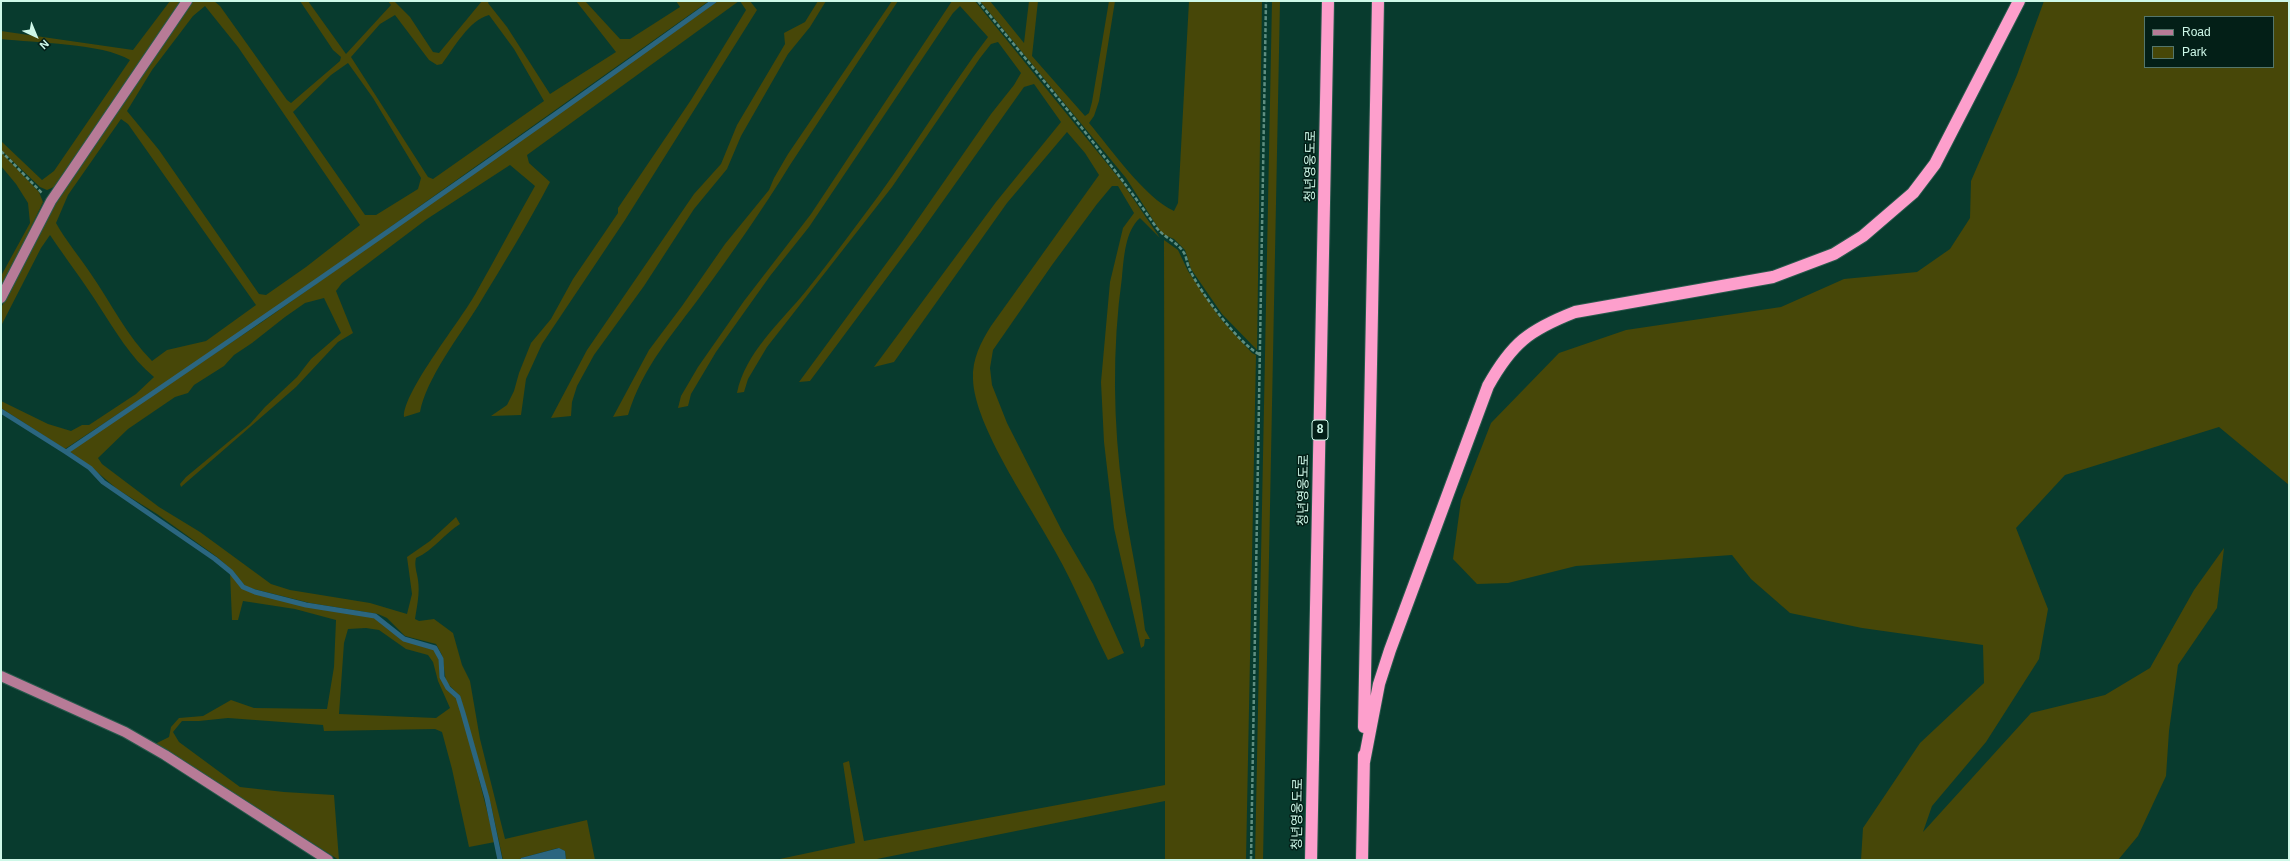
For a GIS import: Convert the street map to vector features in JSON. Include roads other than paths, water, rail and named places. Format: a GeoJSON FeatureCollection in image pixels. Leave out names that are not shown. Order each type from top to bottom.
{"type":"FeatureCollection","features":[{"type":"Feature","properties":{"kind":"highway","name":"청년영웅도로"},"geometry":{"type":"LineString","coordinates":[[1311,860],[1328,1]]}},
{"type":"Feature","properties":{"kind":"highway"},"geometry":{"type":"LineString","coordinates":[[1362,860],[1378,1]]}},
{"type":"Feature","properties":{"kind":"highway"},"geometry":{"type":"LineString","coordinates":[[1364,762],[1379,684],[1390,650],[1488,386],[1503,360],[1523,339],[1546,323],[1575,312],[1773,277],[1834,254],[1863,236],[1914,193],[1935,164],[2019,1]]}},
{"type":"Feature","properties":{"kind":"street"},"geometry":{"type":"LineString","coordinates":[[1,298],[51,201],[187,1]]}},
{"type":"Feature","properties":{"kind":"street"},"geometry":{"type":"LineString","coordinates":[[1,676],[125,732],[165,755],[328,860]]}},
{"type":"Feature","properties":{"kind":"water"},"geometry":{"type":"Polygon","coordinates":[[[559,848],[565,851],[566,860],[520,860],[521,858],[559,848]]]}},
{"type":"Feature","properties":{"kind":"waterway"},"geometry":{"type":"LineString","coordinates":[[1,411],[66,452],[392,229],[714,1]]}},
{"type":"Feature","properties":{"kind":"waterway"},"geometry":{"type":"LineString","coordinates":[[66,452],[90,468],[103,482],[215,559],[231,572],[243,587],[255,592],[306,605],[375,616],[404,639],[435,648],[441,659],[442,677],[448,688],[458,697],[463,713],[487,798],[500,860]]}}]}
